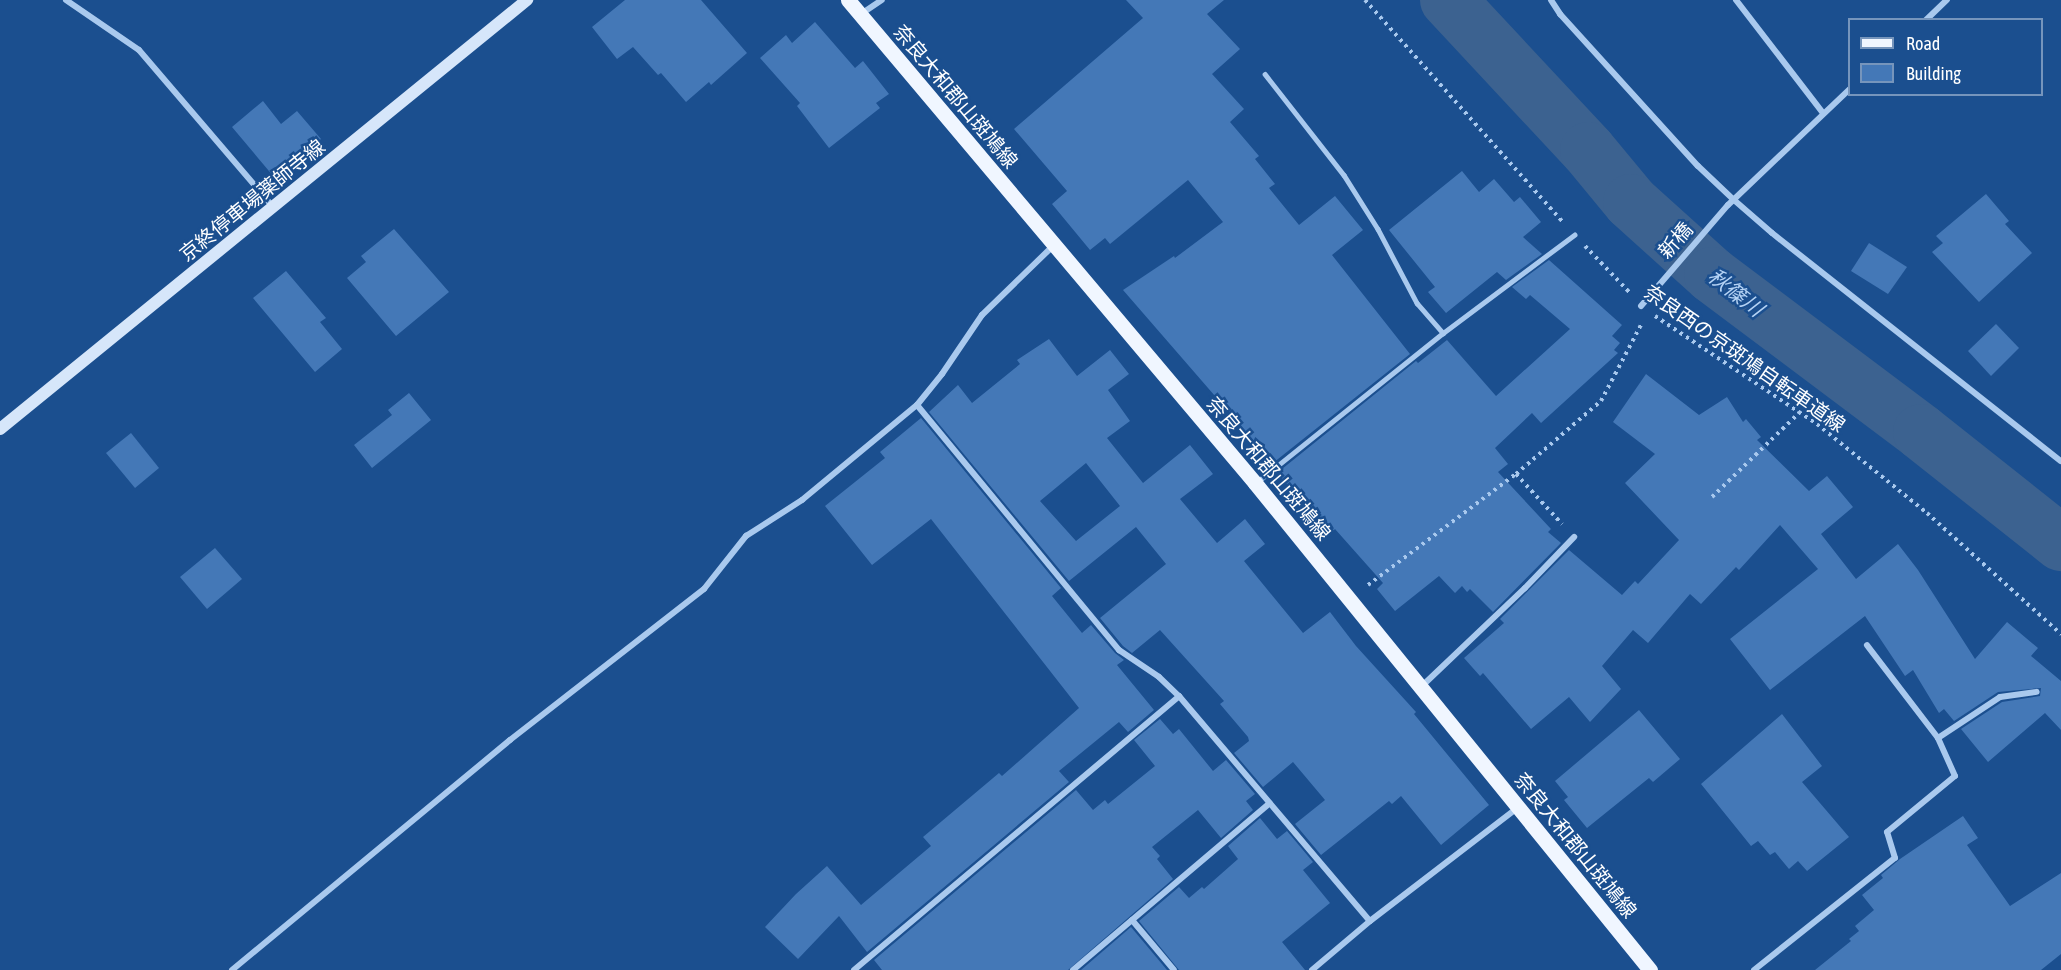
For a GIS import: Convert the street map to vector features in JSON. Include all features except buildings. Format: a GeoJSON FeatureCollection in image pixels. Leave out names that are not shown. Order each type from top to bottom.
{"type":"FeatureCollection","features":[{"type":"Feature","properties":{"kind":"main road","name":"京終停車場薬師寺線"},"geometry":{"type":"LineString","coordinates":[[0,429],[527,0]]}},
{"type":"Feature","properties":{"kind":"main road","name":"奈良大和郡山斑鳩線"},"geometry":{"type":"LineString","coordinates":[[848,0],[1053,246],[1256,483],[1650,970]]}},
{"type":"Feature","properties":{"kind":"street"},"geometry":{"type":"LineString","coordinates":[[66,0],[139,50],[274,208]]}},
{"type":"Feature","properties":{"kind":"street"},"geometry":{"type":"LineString","coordinates":[[861,15],[882,0]]}},
{"type":"Feature","properties":{"kind":"street"},"geometry":{"type":"LineString","coordinates":[[1551,0],[1698,166],[1734,200],[1772,233],[2061,461]]}},
{"type":"Feature","properties":{"kind":"street"},"geometry":{"type":"LineString","coordinates":[[1736,0],[1823,113]]}},
{"type":"Feature","properties":{"kind":"street"},"geometry":{"type":"LineString","coordinates":[[1928,18],[1947,0]]}},
{"type":"Feature","properties":{"kind":"street","name":"新橋"},"geometry":{"type":"LineString","coordinates":[[1641,306],[1645,297],[1728,205],[1848,91]]}},
{"type":"Feature","properties":{"kind":"street"},"geometry":{"type":"LineString","coordinates":[[232,970],[510,740],[704,589],[747,536],[802,500],[917,405],[942,374],[982,315],[1053,246]]}},
{"type":"Feature","properties":{"kind":"street"},"geometry":{"type":"LineString","coordinates":[[917,405],[1119,650],[1159,676],[1179,696],[1370,921]]}},
{"type":"Feature","properties":{"kind":"street"},"geometry":{"type":"LineString","coordinates":[[1421,687],[1526,588],[1574,537]]}},
{"type":"Feature","properties":{"kind":"street"},"geometry":{"type":"LineString","coordinates":[[1754,970],[1895,858],[1887,832],[1955,776],[1938,738],[1867,645]]}},
{"type":"Feature","properties":{"kind":"street"},"geometry":{"type":"LineString","coordinates":[[1938,738],[2001,697],[2037,692]]}},
{"type":"Feature","properties":{"kind":"street"},"geometry":{"type":"LineString","coordinates":[[854,970],[1179,696]]}},
{"type":"Feature","properties":{"kind":"street"},"geometry":{"type":"LineString","coordinates":[[1073,970],[1270,803]]}},
{"type":"Feature","properties":{"kind":"street"},"geometry":{"type":"LineString","coordinates":[[1312,970],[1370,921],[1519,807]]}},
{"type":"Feature","properties":{"kind":"street"},"geometry":{"type":"LineString","coordinates":[[1132,920],[1174,970]]}},
{"type":"Feature","properties":{"kind":"lane"},"geometry":{"type":"LineString","coordinates":[[1265,74],[1344,175],[1378,229],[1417,303],[1443,333]]}},
{"type":"Feature","properties":{"kind":"lane"},"geometry":{"type":"LineString","coordinates":[[1256,483],[1443,333],[1574,235]]}},
{"type":"Feature","properties":{"kind":"path","name":"奈良西の京斑鳩自転車道線"},"geometry":{"type":"LineString","coordinates":[[1365,0],[1574,235],[1641,306],[1800,412],[1927,513],[2061,634]]}},
{"type":"Feature","properties":{"kind":"path"},"geometry":{"type":"LineString","coordinates":[[1350,599],[1516,474],[1601,401],[1648,312]]}},
{"type":"Feature","properties":{"kind":"path"},"geometry":{"type":"LineString","coordinates":[[1712,497],[1800,412]]}},
{"type":"Feature","properties":{"kind":"path"},"geometry":{"type":"LineString","coordinates":[[1516,474],[1574,537]]}},
{"type":"Feature","properties":{"kind":"waterway","name":"秋篠川"},"geometry":{"type":"LineString","coordinates":[[1448,0],[1588,150],[1631,202],[1712,275],[1921,432],[2061,543]]}}]}
